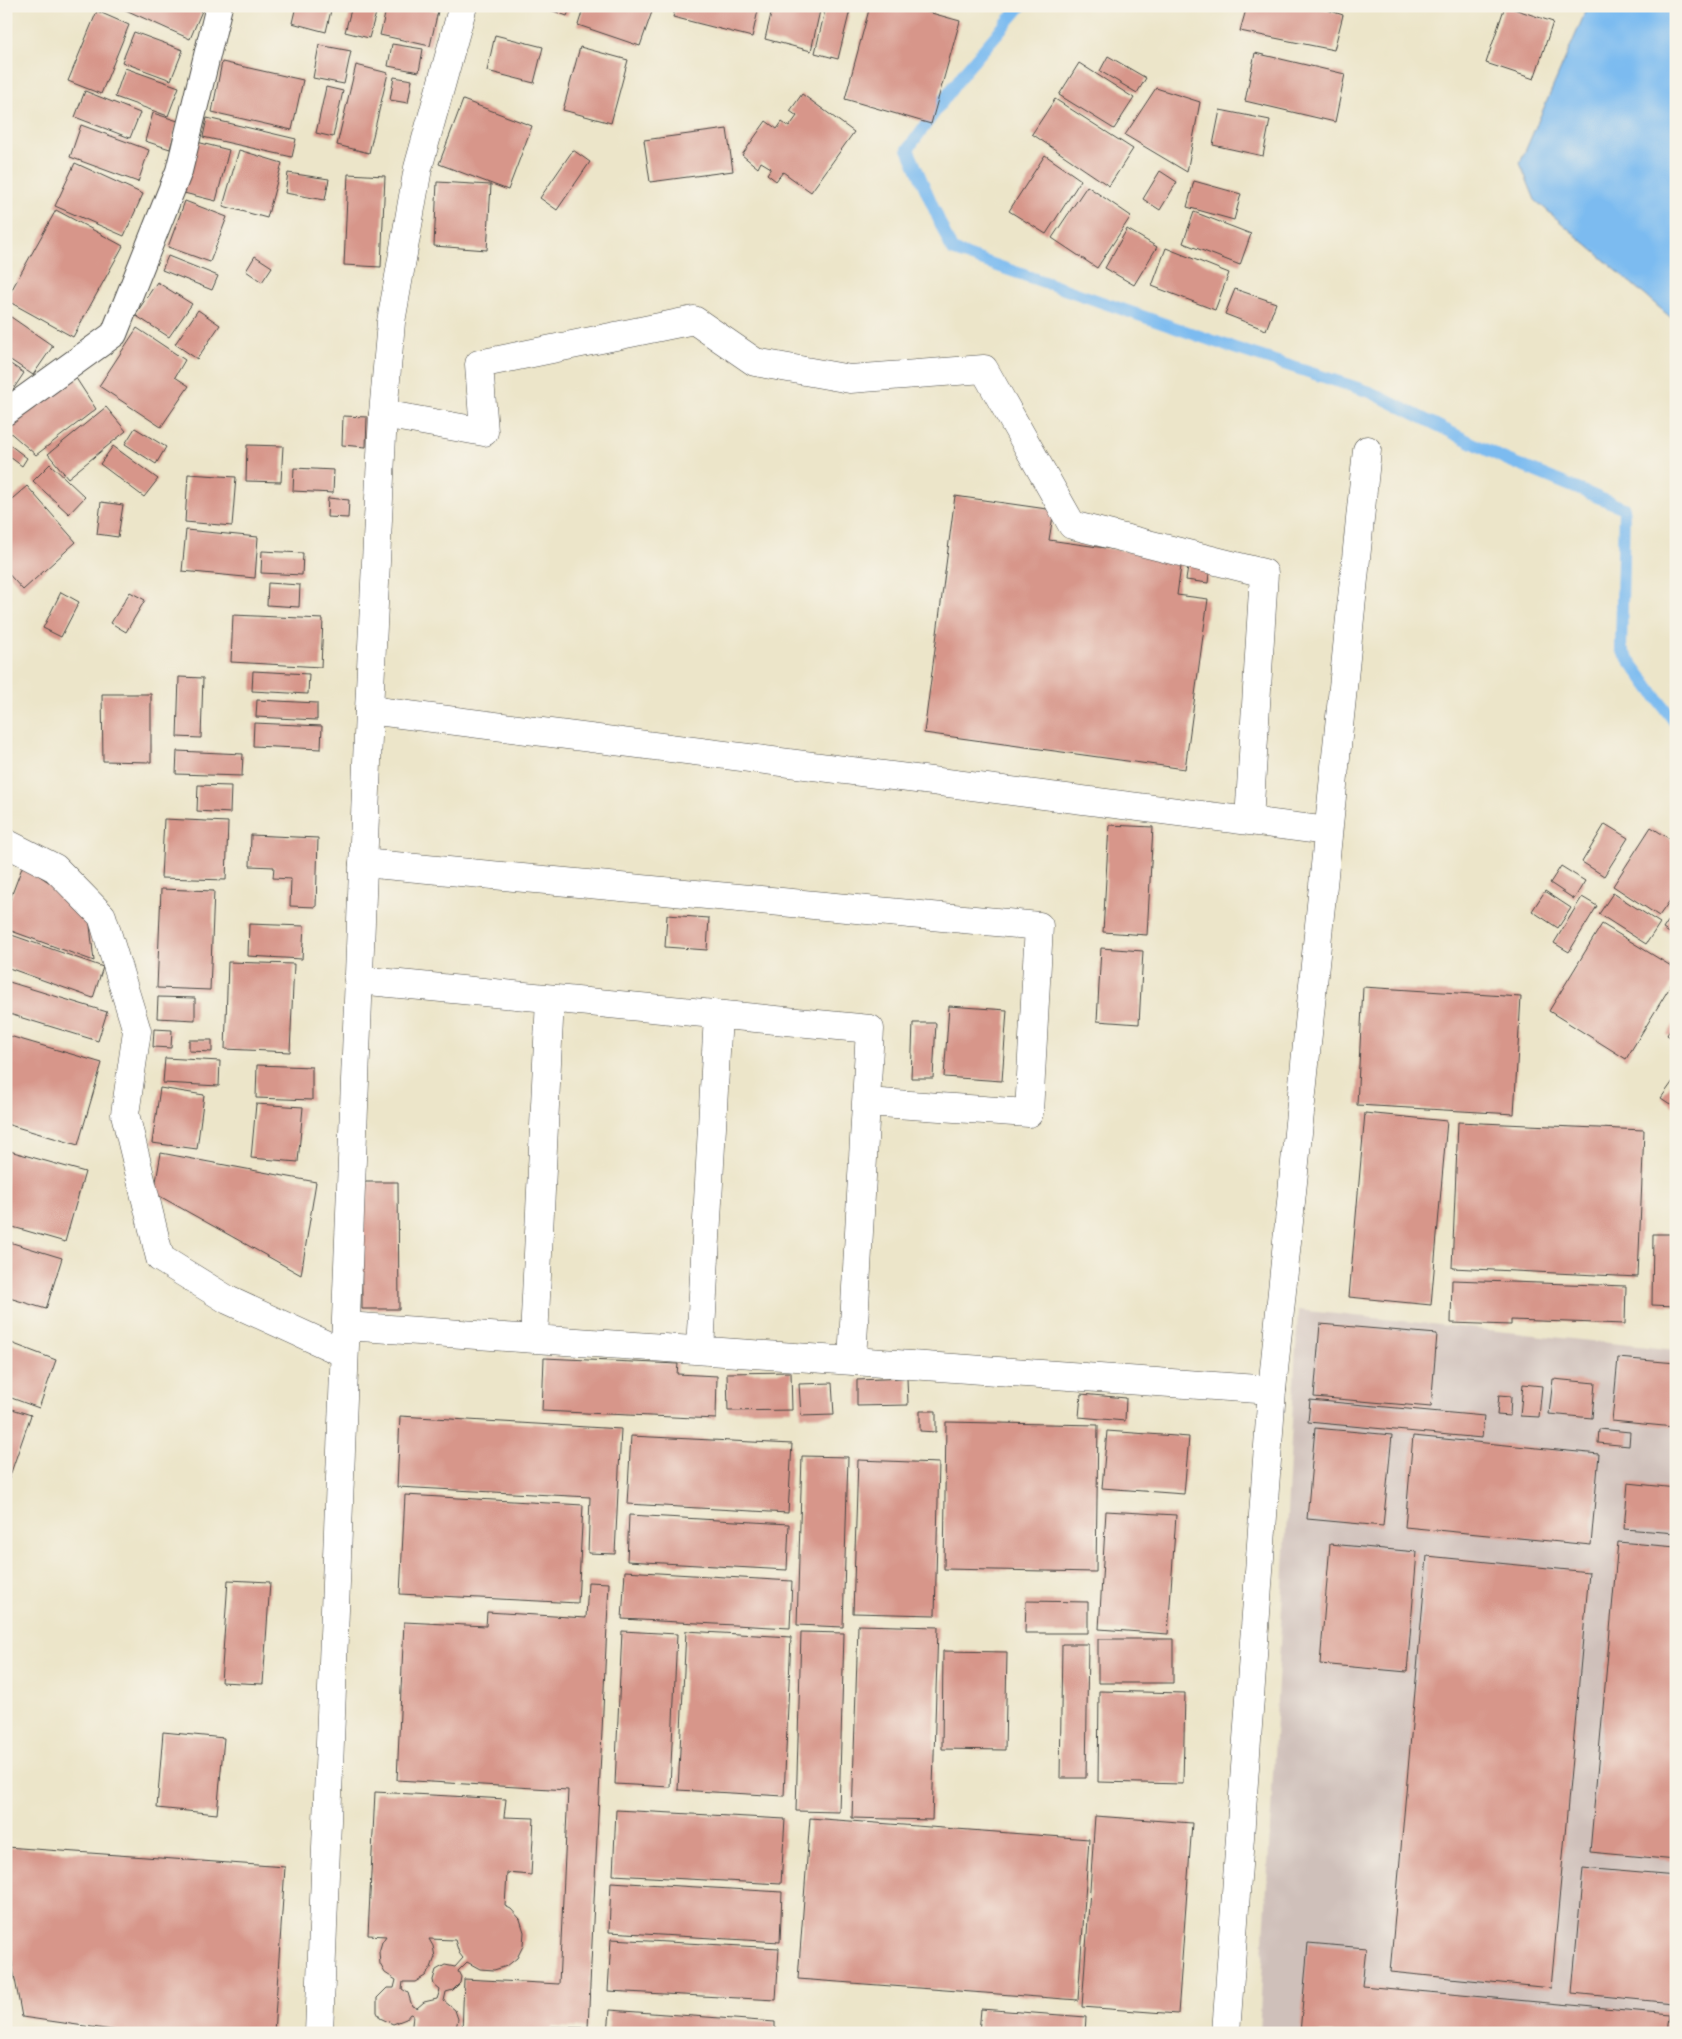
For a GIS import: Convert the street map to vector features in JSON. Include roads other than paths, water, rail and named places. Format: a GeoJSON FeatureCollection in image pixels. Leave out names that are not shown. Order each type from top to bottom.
{"type":"FeatureCollection","features":[{"type":"Feature","properties":{"kind":"street"},"geometry":{"type":"LineString","coordinates":[[6,412],[114,334],[180,171],[219,6]]}},
{"type":"Feature","properties":{"kind":"street"},"geometry":{"type":"LineString","coordinates":[[319,2033],[358,980],[383,414],[391,322],[418,168],[463,6]]}},
{"type":"Feature","properties":{"kind":"street"},"geometry":{"type":"LineString","coordinates":[[383,414],[484,432],[479,364],[694,320],[755,362],[850,379],[984,369],[1072,525],[1264,573],[1249,821]]}},
{"type":"Feature","properties":{"kind":"street"},"geometry":{"type":"LineString","coordinates":[[1226,2033],[1272,1390],[1367,450]]}},
{"type":"Feature","properties":{"kind":"street"},"geometry":{"type":"LineString","coordinates":[[369,710],[1328,831]]}},
{"type":"Feature","properties":{"kind":"street"},"geometry":{"type":"LineString","coordinates":[[6,842],[55,868],[102,916],[137,1031],[125,1114],[160,1258],[228,1300],[344,1353]]}},
{"type":"Feature","properties":{"kind":"street"},"geometry":{"type":"LineString","coordinates":[[363,863],[1039,926],[1029,1113],[866,1102]]}},
{"type":"Feature","properties":{"kind":"street"},"geometry":{"type":"LineString","coordinates":[[358,980],[870,1029],[852,1361]]}},
{"type":"Feature","properties":{"kind":"street"},"geometry":{"type":"LineString","coordinates":[[534,1339],[550,998]]}},
{"type":"Feature","properties":{"kind":"street"},"geometry":{"type":"LineString","coordinates":[[700,1350],[718,1014]]}},
{"type":"Feature","properties":{"kind":"street"},"geometry":{"type":"LineString","coordinates":[[346,1326],[1272,1390]]}},
{"type":"Feature","properties":{"kind":"water"},"geometry":{"type":"Polygon","coordinates":[[[1588,6],[1676,6],[1676,322],[1535,200],[1520,163],[1588,6]]]}},
{"type":"Feature","properties":{"kind":"waterway"},"geometry":{"type":"LineString","coordinates":[[1021,6],[965,71],[908,149],[952,250],[1222,344],[1370,392],[1505,459],[1624,508],[1621,649],[1676,724]]}}]}
